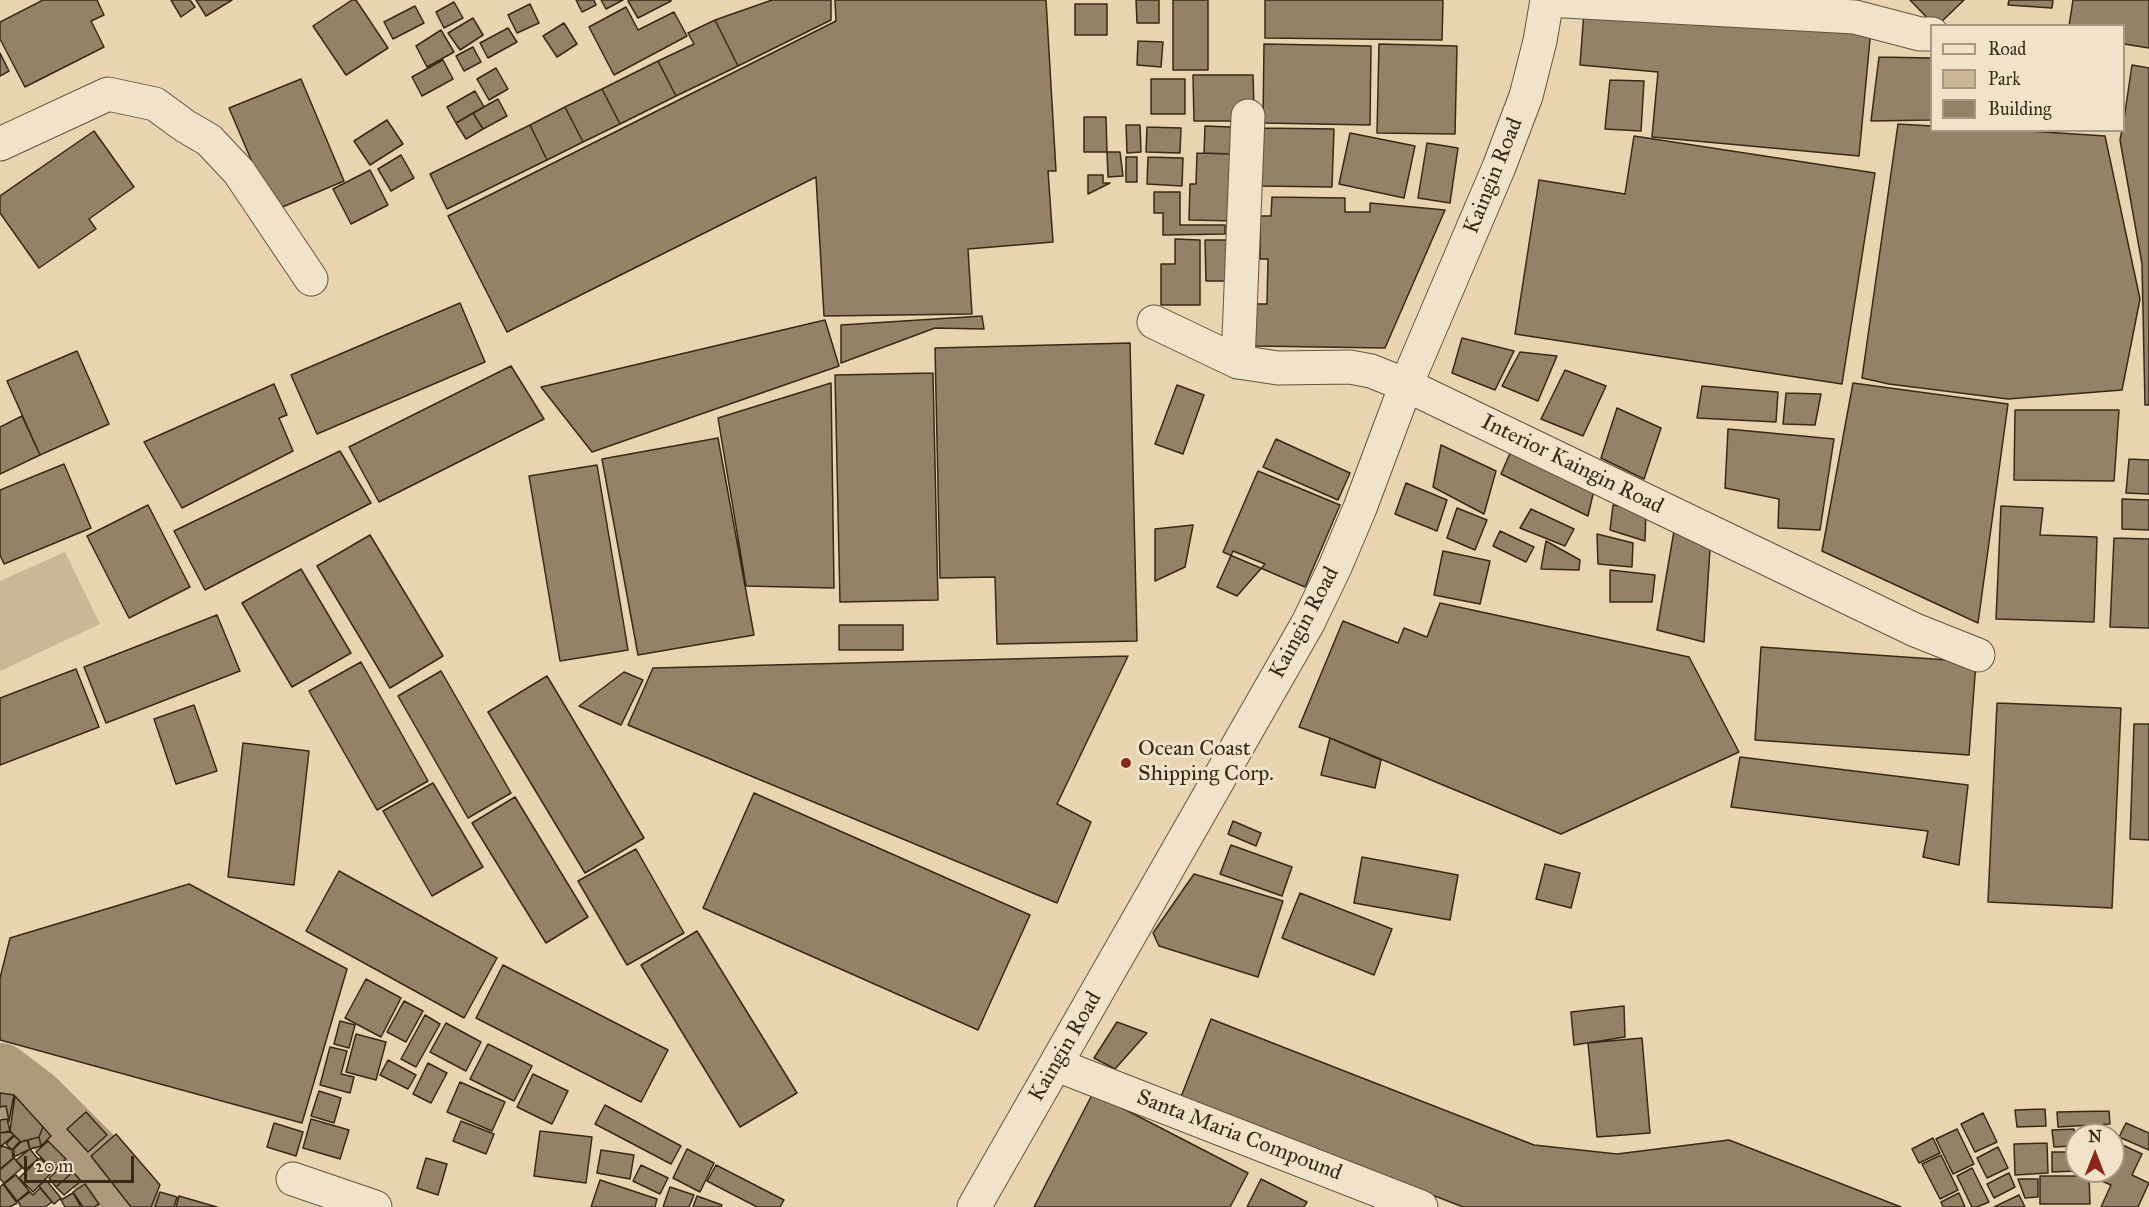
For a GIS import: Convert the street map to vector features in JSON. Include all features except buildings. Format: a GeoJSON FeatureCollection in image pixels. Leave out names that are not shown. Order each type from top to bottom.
{"type":"FeatureCollection","features":[{"type":"Feature","properties":{"kind":"street"},"geometry":{"type":"LineString","coordinates":[[1547,0],[1855,16],[1920,34],[1930,34]]}},
{"type":"Feature","properties":{"kind":"street","name":"Kaingin Road"},"geometry":{"type":"LineString","coordinates":[[974,1207],[1308,623],[1360,508],[1406,385],[1499,167],[1526,96],[1540,41],[1547,0]]}},
{"type":"Feature","properties":{"kind":"street"},"geometry":{"type":"LineString","coordinates":[[0,144],[108,94],[155,104],[209,140],[239,172],[311,279]]}},
{"type":"Feature","properties":{"kind":"street"},"geometry":{"type":"LineString","coordinates":[[1238,362],[1248,116]]}},
{"type":"Feature","properties":{"kind":"street","name":"Interior Kaingin Road"},"geometry":{"type":"LineString","coordinates":[[1154,322],[1238,362],[1278,368],[1350,367],[1371,370],[1915,630],[1978,655]]}},
{"type":"Feature","properties":{"kind":"street","name":"Santa Maria Compound"},"geometry":{"type":"LineString","coordinates":[[1057,1065],[1421,1207]]}},
{"type":"Feature","properties":{"kind":"street"},"geometry":{"type":"LineString","coordinates":[[293,1179],[375,1207]]}},
{"type":"Feature","properties":{"kind":"green space"},"geometry":{"type":"Polygon","coordinates":[[[65,552],[100,624],[0,671],[0,581],[65,552]]]}},
{"type":"Feature","properties":{"kind":"waterway"},"geometry":{"type":"LineString","coordinates":[[0,1076],[34,1102],[102,1170],[129,1207]]}},
{"type":"Feature","properties":{"kind":"place","name":"Ocean Coast Shipping Corp."},"geometry":{"type":"Point","coordinates":[1126,763]}}]}
